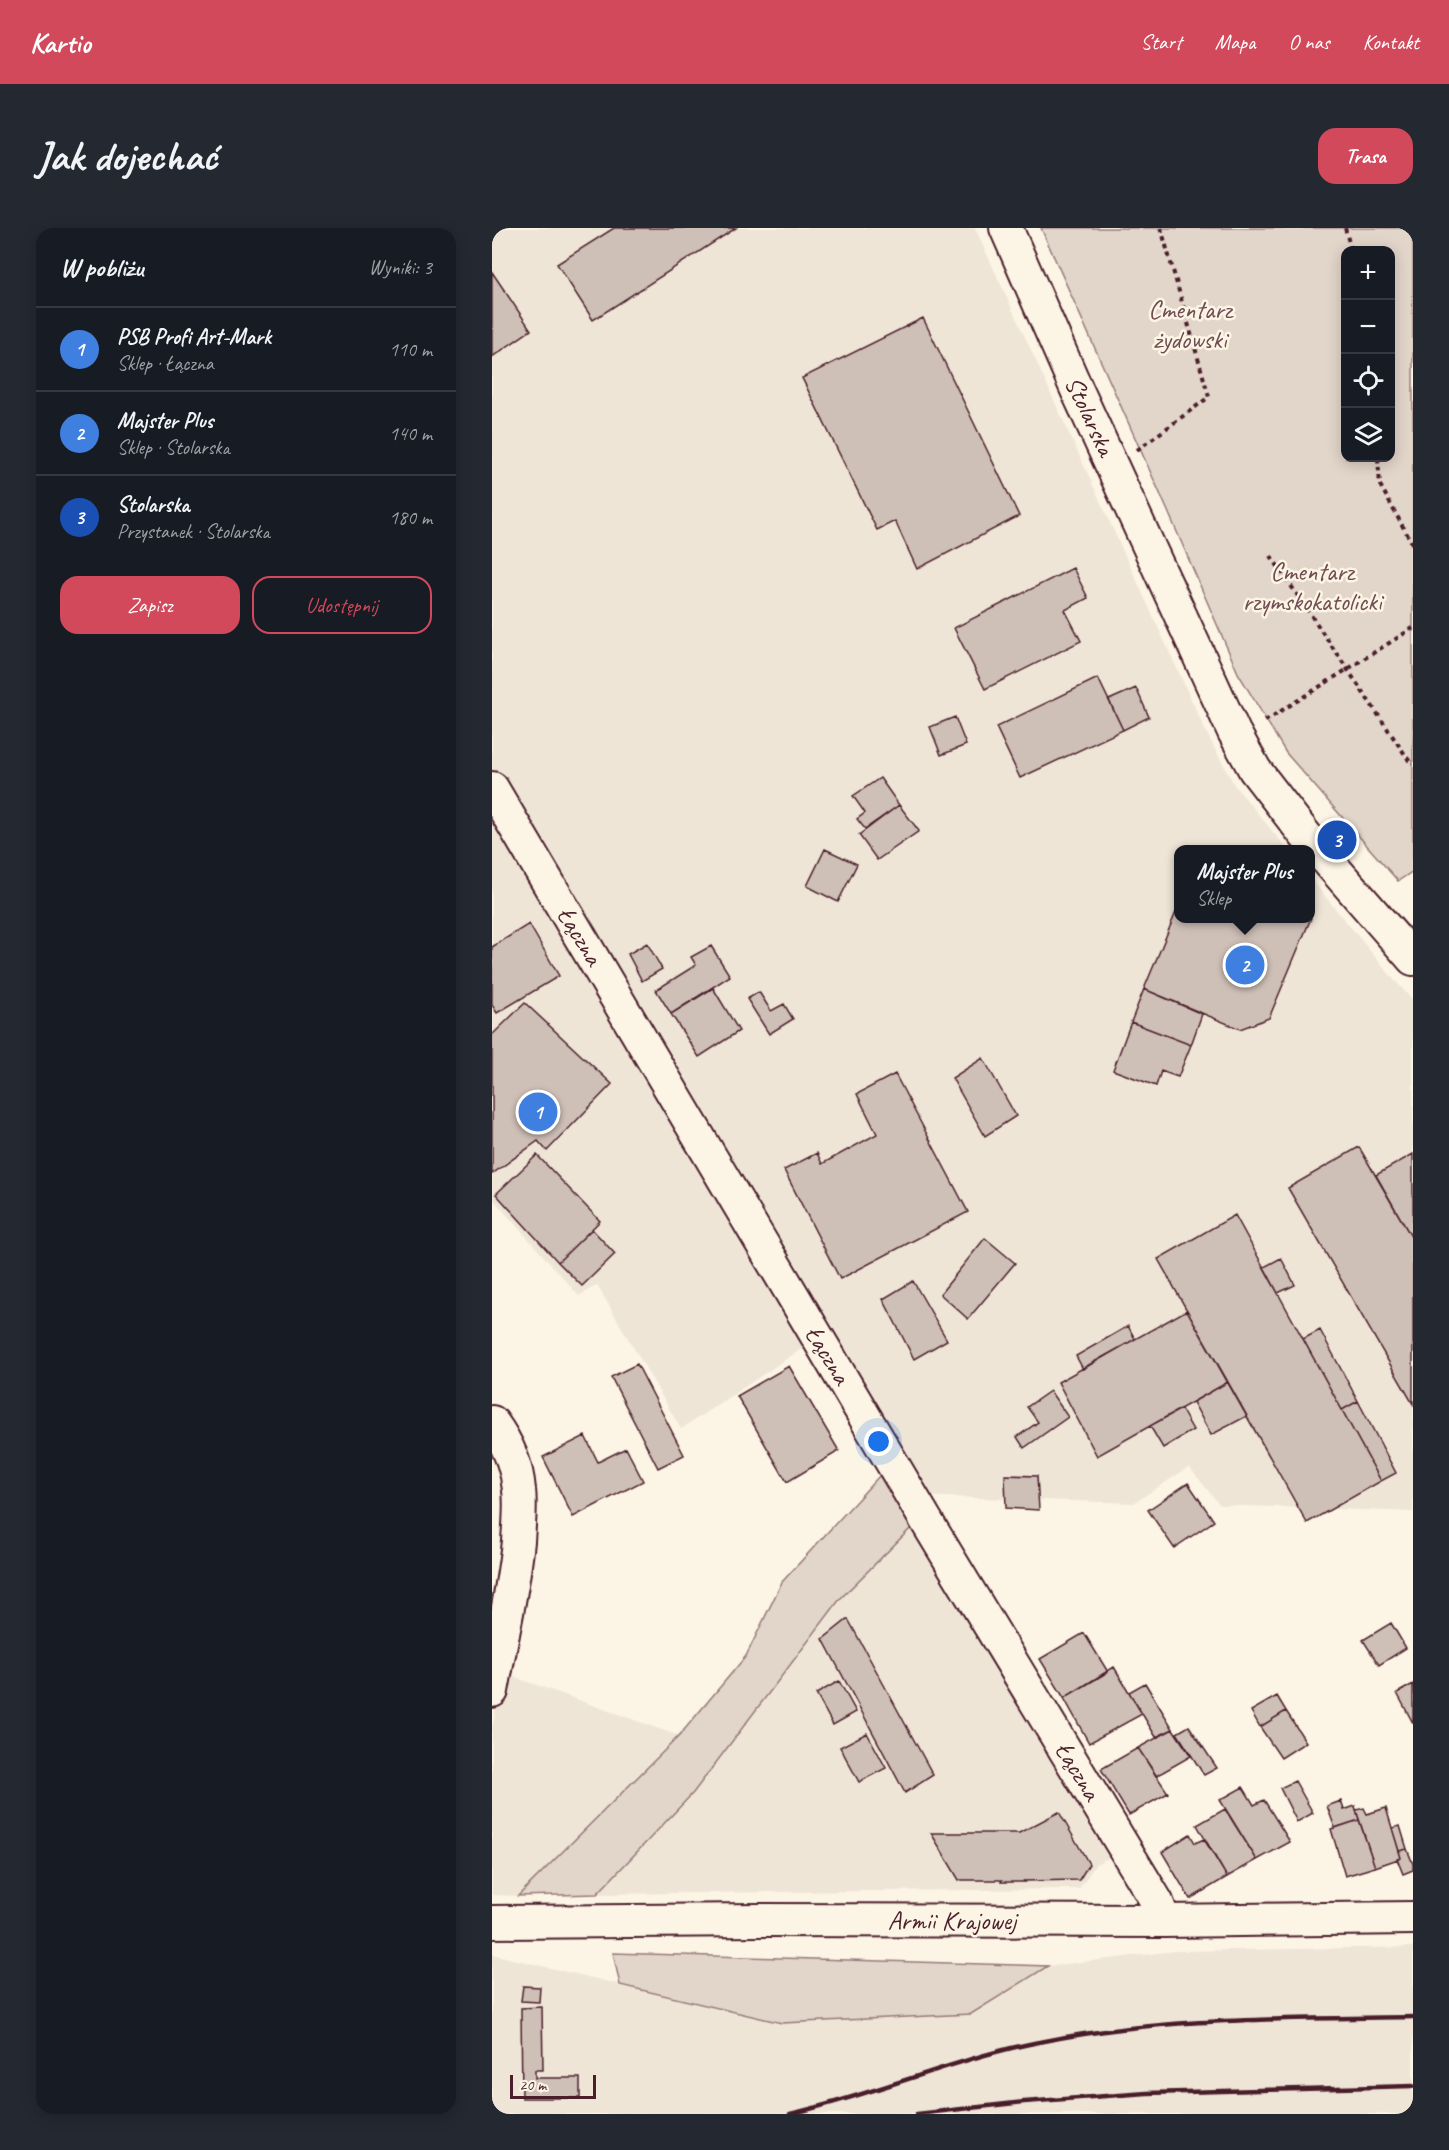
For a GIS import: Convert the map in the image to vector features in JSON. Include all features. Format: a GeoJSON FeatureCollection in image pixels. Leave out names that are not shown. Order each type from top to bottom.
{"type":"FeatureCollection","features":[{"type":"Feature","properties":{"kind":"street","name":"Stolarska"},"geometry":{"type":"LineString","coordinates":[[1006,228],[1234,732],[1255,770],[1314,845]]}},
{"type":"Feature","properties":{"kind":"street","name":"Łączna"},"geometry":{"type":"LineString","coordinates":[[492,788],[930,1527],[1157,1902],[1164,1921]]}},
{"type":"Feature","properties":{"kind":"street","name":"Stolarska"},"geometry":{"type":"LineString","coordinates":[[1315,846],[1413,959]]}},
{"type":"Feature","properties":{"kind":"street"},"geometry":{"type":"LineString","coordinates":[[492,1422],[513,1459],[519,1490],[519,1522],[516,1563],[492,1691]]}},
{"type":"Feature","properties":{"kind":"street","name":"Armii Krajowej"},"geometry":{"type":"LineString","coordinates":[[492,1922],[1164,1921],[1413,1918]]}},
{"type":"Feature","properties":{"kind":"path"},"geometry":{"type":"LineString","coordinates":[[1111,462],[1140,449],[1209,397],[1161,228]]}},
{"type":"Feature","properties":{"kind":"path"},"geometry":{"type":"LineString","coordinates":[[1345,228],[1350,246]]}},
{"type":"Feature","properties":{"kind":"path"},"geometry":{"type":"LineString","coordinates":[[1378,462],[1380,485],[1413,545]]}},
{"type":"Feature","properties":{"kind":"path"},"geometry":{"type":"LineString","coordinates":[[1271,556],[1412,765]]}},
{"type":"Feature","properties":{"kind":"path"},"geometry":{"type":"LineString","coordinates":[[1265,721],[1413,628]]}},
{"type":"Feature","properties":{"kind":"shaded area"},"geometry":{"type":"Polygon","coordinates":[[[492,228],[975,228],[1207,734],[1235,786],[1284,845],[1174,845],[1174,923],[1315,923],[1315,884],[1413,1000],[1413,1512],[1220,1505],[1189,1467],[1134,1503],[912,1496],[812,1342],[681,1429],[597,1285],[579,1296],[492,1198],[492,228]]]}},
{"type":"Feature","properties":{"kind":"shaded area"},"geometry":{"type":"Polygon","coordinates":[[[924,1515],[1125,1850],[1096,1864],[1079,1889],[597,1894],[693,1793],[840,1598],[924,1515]]]}},
{"type":"Feature","properties":{"kind":"shaded area"},"geometry":{"type":"Polygon","coordinates":[[[503,1673],[679,1736],[518,1896],[492,1895],[492,1729],[503,1673]]]}},
{"type":"Feature","properties":{"kind":"shaded area"},"geometry":{"type":"Polygon","coordinates":[[[1413,1947],[1413,2114],[492,2114],[492,1954],[782,2023],[971,2014],[1048,1966],[1175,1951],[1413,1947]]]}},
{"type":"Feature","properties":{"kind":"green space","name":"Cmentarz rzymskokatolicki"},"geometry":{"type":"Polygon","coordinates":[[[1041,228],[1408,228],[1413,234],[1413,871],[1398,881],[1286,753],[1238,673],[1041,228]]]}},
{"type":"Feature","properties":{"kind":"green space"},"geometry":{"type":"Polygon","coordinates":[[[892,1462],[924,1515],[840,1599],[693,1793],[597,1894],[518,1896],[679,1736],[746,1656],[782,1582],[892,1462]]]}},
{"type":"Feature","properties":{"kind":"green space"},"geometry":{"type":"Polygon","coordinates":[[[613,1953],[1048,1966],[971,2014],[782,2023],[620,1985],[613,1953]]]}},
{"type":"Feature","properties":{"kind":"building"},"geometry":{"type":"Polygon","coordinates":[[[614,228],[736,228],[593,320],[557,264],[614,228]]]}},
{"type":"Feature","properties":{"kind":"building"},"geometry":{"type":"Polygon","coordinates":[[[492,272],[531,330],[492,357],[492,272]]]}},
{"type":"Feature","properties":{"kind":"building"},"geometry":{"type":"Polygon","coordinates":[[[923,318],[1019,516],[917,569],[895,521],[877,530],[802,378],[923,318]]]}},
{"type":"Feature","properties":{"kind":"building"},"geometry":{"type":"Polygon","coordinates":[[[1073,568],[1088,598],[1065,610],[1081,641],[985,689],[954,628],[1073,568]]]}},
{"type":"Feature","properties":{"kind":"building"},"geometry":{"type":"Polygon","coordinates":[[[1098,678],[1123,730],[1020,778],[996,727],[1098,678]]]}},
{"type":"Feature","properties":{"kind":"building"},"geometry":{"type":"Polygon","coordinates":[[[1136,688],[1149,717],[1123,730],[1109,700],[1136,688]]]}},
{"type":"Feature","properties":{"kind":"building"},"geometry":{"type":"Polygon","coordinates":[[[955,717],[966,745],[941,755],[930,727],[955,717]]]}},
{"type":"Feature","properties":{"kind":"building"},"geometry":{"type":"Polygon","coordinates":[[[880,778],[899,805],[865,829],[857,819],[865,813],[853,796],[880,778]]]}},
{"type":"Feature","properties":{"kind":"building"},"geometry":{"type":"Polygon","coordinates":[[[899,805],[919,831],[877,860],[859,835],[899,805]]]}},
{"type":"Feature","properties":{"kind":"building"},"geometry":{"type":"Polygon","coordinates":[[[825,849],[857,864],[838,902],[807,886],[825,849]]]}},
{"type":"Feature","properties":{"kind":"building"},"geometry":{"type":"Polygon","coordinates":[[[1174,917],[1174,923],[1309,923],[1269,1018],[1240,1029],[1144,989],[1174,917]]]}},
{"type":"Feature","properties":{"kind":"building"},"geometry":{"type":"Polygon","coordinates":[[[529,924],[559,976],[497,1013],[492,1005],[492,947],[529,924]]]}},
{"type":"Feature","properties":{"kind":"building"},"geometry":{"type":"Polygon","coordinates":[[[647,943],[662,969],[642,981],[628,954],[647,943]]]}},
{"type":"Feature","properties":{"kind":"building"},"geometry":{"type":"Polygon","coordinates":[[[711,946],[730,976],[671,1014],[656,990],[696,965],[691,957],[711,946]]]}},
{"type":"Feature","properties":{"kind":"building"},"geometry":{"type":"Polygon","coordinates":[[[713,988],[739,1031],[699,1057],[671,1014],[713,988]]]}},
{"type":"Feature","properties":{"kind":"building"},"geometry":{"type":"Polygon","coordinates":[[[1144,989],[1202,1014],[1191,1045],[1131,1022],[1144,989]]]}},
{"type":"Feature","properties":{"kind":"building"},"geometry":{"type":"Polygon","coordinates":[[[759,992],[771,1011],[784,1004],[793,1019],[769,1034],[747,999],[759,992]]]}},
{"type":"Feature","properties":{"kind":"building"},"geometry":{"type":"Polygon","coordinates":[[[525,1003],[612,1084],[547,1151],[538,1141],[492,1174],[492,1035],[525,1003]]]}},
{"type":"Feature","properties":{"kind":"building"},"geometry":{"type":"Polygon","coordinates":[[[1131,1022],[1191,1045],[1178,1077],[1161,1071],[1156,1086],[1113,1070],[1131,1022]]]}},
{"type":"Feature","properties":{"kind":"building"},"geometry":{"type":"Polygon","coordinates":[[[983,1058],[1016,1116],[985,1136],[952,1078],[983,1058]]]}},
{"type":"Feature","properties":{"kind":"building"},"geometry":{"type":"Polygon","coordinates":[[[895,1074],[968,1212],[840,1279],[784,1170],[817,1153],[822,1164],[877,1134],[857,1094],[895,1074]]]}},
{"type":"Feature","properties":{"kind":"building"},"geometry":{"type":"Polygon","coordinates":[[[1359,1147],[1413,1240],[1413,1404],[1288,1188],[1359,1147]]]}},
{"type":"Feature","properties":{"kind":"building"},"geometry":{"type":"Polygon","coordinates":[[[1413,1154],[1413,1240],[1376,1175],[1413,1154]]]}},
{"type":"Feature","properties":{"kind":"building"},"geometry":{"type":"Polygon","coordinates":[[[537,1155],[600,1221],[558,1262],[496,1194],[537,1155]]]}},
{"type":"Feature","properties":{"kind":"building"},"geometry":{"type":"Polygon","coordinates":[[[1235,1215],[1381,1481],[1307,1523],[1158,1259],[1235,1215]]]}},
{"type":"Feature","properties":{"kind":"building"},"geometry":{"type":"Polygon","coordinates":[[[592,1229],[615,1254],[582,1286],[558,1262],[592,1229]]]}},
{"type":"Feature","properties":{"kind":"building"},"geometry":{"type":"Polygon","coordinates":[[[985,1238],[1015,1263],[968,1319],[940,1294],[985,1238]]]}},
{"type":"Feature","properties":{"kind":"building"},"geometry":{"type":"Polygon","coordinates":[[[1281,1258],[1295,1285],[1278,1293],[1264,1267],[1281,1258]]]}},
{"type":"Feature","properties":{"kind":"building"},"geometry":{"type":"Polygon","coordinates":[[[913,1281],[947,1340],[914,1359],[883,1299],[913,1281]]]}},
{"type":"Feature","properties":{"kind":"building"},"geometry":{"type":"Polygon","coordinates":[[[1187,1310],[1228,1382],[1097,1456],[1058,1382],[1187,1310]]]}},
{"type":"Feature","properties":{"kind":"building"},"geometry":{"type":"Polygon","coordinates":[[[1128,1326],[1135,1339],[1083,1369],[1076,1356],[1128,1326]]]}},
{"type":"Feature","properties":{"kind":"building"},"geometry":{"type":"Polygon","coordinates":[[[1320,1330],[1358,1401],[1342,1410],[1303,1339],[1320,1330]]]}},
{"type":"Feature","properties":{"kind":"building"},"geometry":{"type":"Polygon","coordinates":[[[637,1364],[684,1455],[658,1468],[611,1377],[637,1364]]]}},
{"type":"Feature","properties":{"kind":"building"},"geometry":{"type":"Polygon","coordinates":[[[789,1366],[839,1451],[787,1482],[737,1396],[789,1366]]]}},
{"type":"Feature","properties":{"kind":"building"},"geometry":{"type":"Polygon","coordinates":[[[1228,1382],[1247,1416],[1211,1435],[1193,1402],[1228,1382]]]}},
{"type":"Feature","properties":{"kind":"building"},"geometry":{"type":"Polygon","coordinates":[[[1050,1391],[1068,1417],[1024,1448],[1017,1437],[1038,1422],[1027,1407],[1050,1391]]]}},
{"type":"Feature","properties":{"kind":"building"},"geometry":{"type":"Polygon","coordinates":[[[1358,1401],[1396,1473],[1381,1481],[1342,1410],[1358,1401]]]}},
{"type":"Feature","properties":{"kind":"building"},"geometry":{"type":"Polygon","coordinates":[[[1181,1409],[1193,1430],[1163,1448],[1150,1426],[1181,1409]]]}},
{"type":"Feature","properties":{"kind":"building"},"geometry":{"type":"Polygon","coordinates":[[[585,1436],[598,1462],[626,1448],[643,1481],[573,1517],[543,1457],[585,1436]]]}},
{"type":"Feature","properties":{"kind":"building"},"geometry":{"type":"Polygon","coordinates":[[[1005,1475],[1037,1476],[1039,1510],[1006,1508],[1005,1475]]]}},
{"type":"Feature","properties":{"kind":"building"},"geometry":{"type":"Polygon","coordinates":[[[1188,1483],[1214,1521],[1174,1548],[1148,1510],[1188,1483]]]}},
{"type":"Feature","properties":{"kind":"building"},"geometry":{"type":"Polygon","coordinates":[[[848,1619],[933,1775],[905,1793],[823,1639],[848,1619]]]}},
{"type":"Feature","properties":{"kind":"building"},"geometry":{"type":"Polygon","coordinates":[[[1391,1623],[1406,1648],[1379,1665],[1363,1640],[1391,1623]]]}},
{"type":"Feature","properties":{"kind":"building"},"geometry":{"type":"Polygon","coordinates":[[[1084,1633],[1108,1672],[1064,1698],[1040,1659],[1084,1633]]]}},
{"type":"Feature","properties":{"kind":"building"},"geometry":{"type":"Polygon","coordinates":[[[1114,1667],[1142,1714],[1089,1743],[1064,1698],[1114,1667]]]}},
{"type":"Feature","properties":{"kind":"building"},"geometry":{"type":"Polygon","coordinates":[[[839,1681],[856,1712],[833,1725],[816,1694],[839,1681]]]}},
{"type":"Feature","properties":{"kind":"building"},"geometry":{"type":"Polygon","coordinates":[[[1145,1683],[1173,1729],[1156,1737],[1129,1692],[1145,1683]]]}},
{"type":"Feature","properties":{"kind":"building"},"geometry":{"type":"Polygon","coordinates":[[[1413,1684],[1413,1723],[1397,1693],[1413,1684]]]}},
{"type":"Feature","properties":{"kind":"building"},"geometry":{"type":"Polygon","coordinates":[[[1277,1696],[1286,1711],[1260,1727],[1251,1711],[1277,1696]]]}},
{"type":"Feature","properties":{"kind":"building"},"geometry":{"type":"Polygon","coordinates":[[[1286,1711],[1306,1742],[1281,1758],[1260,1727],[1286,1711]]]}},
{"type":"Feature","properties":{"kind":"building"},"geometry":{"type":"Polygon","coordinates":[[[1189,1726],[1217,1768],[1204,1775],[1177,1733],[1189,1726]]]}},
{"type":"Feature","properties":{"kind":"building"},"geometry":{"type":"Polygon","coordinates":[[[1173,1729],[1191,1756],[1156,1776],[1138,1748],[1173,1729]]]}},
{"type":"Feature","properties":{"kind":"building"},"geometry":{"type":"Polygon","coordinates":[[[867,1733],[886,1768],[859,1782],[840,1747],[867,1733]]]}},
{"type":"Feature","properties":{"kind":"building"},"geometry":{"type":"Polygon","coordinates":[[[1138,1748],[1168,1793],[1129,1815],[1101,1769],[1138,1748]]]}},
{"type":"Feature","properties":{"kind":"building"},"geometry":{"type":"Polygon","coordinates":[[[1295,1781],[1313,1813],[1297,1822],[1280,1788],[1295,1781]]]}},
{"type":"Feature","properties":{"kind":"building"},"geometry":{"type":"Polygon","coordinates":[[[1243,1787],[1254,1805],[1264,1800],[1290,1842],[1257,1860],[1220,1800],[1243,1787]]]}},
{"type":"Feature","properties":{"kind":"building"},"geometry":{"type":"Polygon","coordinates":[[[1341,1801],[1344,1810],[1355,1806],[1359,1820],[1335,1828],[1327,1806],[1341,1801]]]}},
{"type":"Feature","properties":{"kind":"building"},"geometry":{"type":"Polygon","coordinates":[[[1364,1808],[1367,1814],[1386,1808],[1401,1858],[1375,1867],[1356,1810],[1364,1808]]]}},
{"type":"Feature","properties":{"kind":"building"},"geometry":{"type":"Polygon","coordinates":[[[1225,1809],[1257,1860],[1227,1877],[1197,1825],[1225,1809]]]}},
{"type":"Feature","properties":{"kind":"building"},"geometry":{"type":"Polygon","coordinates":[[[1059,1812],[1089,1864],[1079,1880],[1001,1882],[1002,1880],[959,1880],[931,1833],[1019,1833],[1059,1812]]]}},
{"type":"Feature","properties":{"kind":"building"},"geometry":{"type":"Polygon","coordinates":[[[1359,1820],[1375,1867],[1345,1876],[1331,1829],[1359,1820]]]}},
{"type":"Feature","properties":{"kind":"building"},"geometry":{"type":"Polygon","coordinates":[[[1400,1826],[1407,1849],[1399,1851],[1392,1828],[1400,1826]]]}},
{"type":"Feature","properties":{"kind":"building"},"geometry":{"type":"Polygon","coordinates":[[[1190,1834],[1195,1843],[1204,1839],[1227,1877],[1190,1899],[1162,1852],[1190,1834]]]}},
{"type":"Feature","properties":{"kind":"building"},"geometry":{"type":"Polygon","coordinates":[[[1407,1849],[1413,1870],[1403,1874],[1397,1859],[1401,1858],[1399,1851],[1407,1849]]]}},
{"type":"Feature","properties":{"kind":"building"},"geometry":{"type":"Polygon","coordinates":[[[523,1986],[540,1987],[539,2002],[521,2001],[523,1986]]]}},
{"type":"Feature","properties":{"kind":"building"},"geometry":{"type":"Polygon","coordinates":[[[542,2007],[543,2070],[535,2070],[535,2078],[580,2078],[580,2098],[522,2098],[521,2008],[542,2007]]]}},
{"type":"Feature","properties":{"kind":"railway"},"geometry":{"type":"LineString","coordinates":[[790,2114],[1003,2050],[1081,2034],[1222,2021],[1413,2017]]}},
{"type":"Feature","properties":{"kind":"railway"},"geometry":{"type":"LineString","coordinates":[[917,2114],[1024,2102],[1147,2093],[1413,2086]]}},
{"type":"Feature","properties":{"kind":"place","name":"Stolarska"},"geometry":{"type":"Point","coordinates":[1337,840]}},
{"type":"Feature","properties":{"kind":"place","name":"Majster Plus"},"geometry":{"type":"Point","coordinates":[1245,965]}},
{"type":"Feature","properties":{"kind":"place","name":"PSB Profi Art-Mark"},"geometry":{"type":"Point","coordinates":[538,1112]}},
{"type":"Feature","properties":{"kind":"park label","name":"Cmentarz żydowski"},"geometry":{"type":"Point","coordinates":[1190,324]}}]}
